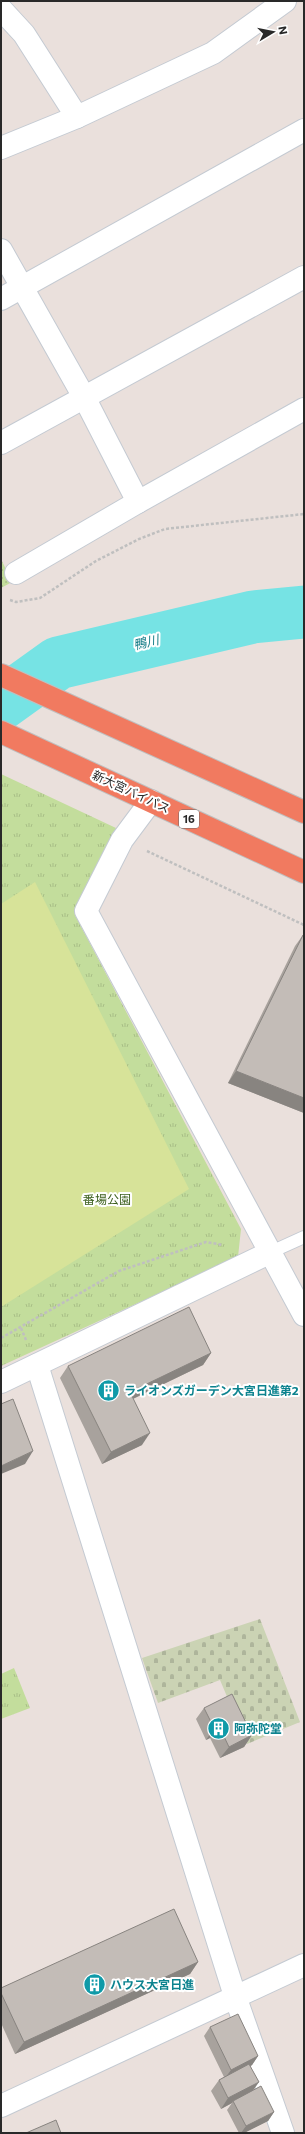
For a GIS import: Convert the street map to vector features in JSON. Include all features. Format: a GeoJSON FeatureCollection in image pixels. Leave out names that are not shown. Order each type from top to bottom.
{"type":"FeatureCollection","features":[{"type":"Feature","properties":{"kind":"highway"},"geometry":{"type":"LineString","coordinates":[[1,674],[304,812]]}},
{"type":"Feature","properties":{"kind":"highway","name":"新大宮バイパス"},"geometry":{"type":"LineString","coordinates":[[1,732],[304,872]]}},
{"type":"Feature","properties":{"kind":"street"},"geometry":{"type":"LineString","coordinates":[[1,148],[77,117],[213,52],[285,1]]}},
{"type":"Feature","properties":{"kind":"street"},"geometry":{"type":"LineString","coordinates":[[1,9],[28,40],[77,117]]}},
{"type":"Feature","properties":{"kind":"street"},"geometry":{"type":"LineString","coordinates":[[1,299],[304,130]]}},
{"type":"Feature","properties":{"kind":"street"},"geometry":{"type":"LineString","coordinates":[[1,250],[21,288],[84,397],[138,502]]}},
{"type":"Feature","properties":{"kind":"street"},"geometry":{"type":"LineString","coordinates":[[1,443],[304,277]]}},
{"type":"Feature","properties":{"kind":"street"},"geometry":{"type":"LineString","coordinates":[[16,573],[138,502],[304,409]]}},
{"type":"Feature","properties":{"kind":"street"},"geometry":{"type":"LineString","coordinates":[[151,801],[122,840],[86,910],[304,1315]]}},
{"type":"Feature","properties":{"kind":"street"},"geometry":{"type":"LineString","coordinates":[[1,1382],[37,1366],[271,1252]]}},
{"type":"Feature","properties":{"kind":"street"},"geometry":{"type":"LineString","coordinates":[[37,1366],[235,1996],[283,2133]]}},
{"type":"Feature","properties":{"kind":"street"},"geometry":{"type":"LineString","coordinates":[[1,2106],[304,1965]]}},
{"type":"Feature","properties":{"kind":"lane"},"geometry":{"type":"LineString","coordinates":[[271,1252],[304,1237]]}},
{"type":"Feature","properties":{"kind":"path"},"geometry":{"type":"LineString","coordinates":[[8,600],[16,602],[40,598],[96,561],[139,539],[165,528],[304,514]]}},
{"type":"Feature","properties":{"kind":"path"},"geometry":{"type":"LineString","coordinates":[[122,840],[304,925]]}},
{"type":"Feature","properties":{"kind":"path"},"geometry":{"type":"LineString","coordinates":[[1,1338],[119,1271],[206,1242],[228,1245]]}},
{"type":"Feature","properties":{"kind":"green space"},"geometry":{"type":"Polygon","coordinates":[[[1,559],[12,582],[1,588],[1,559]]]}},
{"type":"Feature","properties":{"kind":"green space","name":"番場公園"},"geometry":{"type":"Polygon","coordinates":[[[1,774],[116,828],[75,915],[241,1229],[238,1257],[1,1366],[1,774]]]}},
{"type":"Feature","properties":{"kind":"green space"},"geometry":{"type":"Polygon","coordinates":[[[35,882],[189,1189],[1,1307],[1,904],[35,882]]]}},
{"type":"Feature","properties":{"kind":"green space"},"geometry":{"type":"Polygon","coordinates":[[[260,1619],[300,1722],[247,1744],[220,1680],[158,1703],[142,1658],[260,1619]]]}},
{"type":"Feature","properties":{"kind":"green space"},"geometry":{"type":"Polygon","coordinates":[[[14,1668],[30,1708],[1,1719],[1,1674],[14,1668]]]}},
{"type":"Feature","properties":{"kind":"building"},"geometry":{"type":"Polygon","coordinates":[[[304,935],[304,1098],[236,1071],[304,935]]]}},
{"type":"Feature","properties":{"kind":"building","name":"ライオンズガーデン大宮日進第2"},"geometry":{"type":"Polygon","coordinates":[[[189,1307],[211,1353],[130,1392],[150,1433],[111,1452],[68,1366],[189,1307]]]}},
{"type":"Feature","properties":{"kind":"building"},"geometry":{"type":"Polygon","coordinates":[[[13,1399],[33,1451],[1,1466],[1,1404],[13,1399]]]}},
{"type":"Feature","properties":{"kind":"building"},"geometry":{"type":"Polygon","coordinates":[[[232,1694],[252,1735],[229,1747],[219,1726],[214,1728],[204,1708],[232,1694]]]}},
{"type":"Feature","properties":{"kind":"building","name":"ハウス大宮日進"},"geometry":{"type":"Polygon","coordinates":[[[174,1909],[198,1962],[24,2042],[1,1993],[1,1988],[174,1909]]]}},
{"type":"Feature","properties":{"kind":"building"},"geometry":{"type":"Polygon","coordinates":[[[238,2014],[258,2056],[231,2070],[210,2027],[238,2014]]]}},
{"type":"Feature","properties":{"kind":"building"},"geometry":{"type":"Polygon","coordinates":[[[249,2064],[259,2082],[228,2098],[219,2080],[249,2064]]]}},
{"type":"Feature","properties":{"kind":"building"},"geometry":{"type":"Polygon","coordinates":[[[261,2086],[274,2112],[246,2126],[233,2101],[261,2086]]]}},
{"type":"Feature","properties":{"kind":"building"},"geometry":{"type":"Polygon","coordinates":[[[56,2120],[61,2133],[26,2133],[56,2120]]]}},
{"type":"Feature","properties":{"kind":"waterway","name":"鴨川"},"geometry":{"type":"LineString","coordinates":[[1,704],[58,663],[253,617],[304,612]]}},
{"type":"Feature","properties":{"kind":"place","name":"ライオンズガーデン大宮日進第2"},"geometry":{"type":"Point","coordinates":[108,1391]}},
{"type":"Feature","properties":{"kind":"place","name":"阿弥陀堂"},"geometry":{"type":"Point","coordinates":[218,1729]}},
{"type":"Feature","properties":{"kind":"place","name":"ハウス大宮日進"},"geometry":{"type":"Point","coordinates":[95,1985]}}]}
